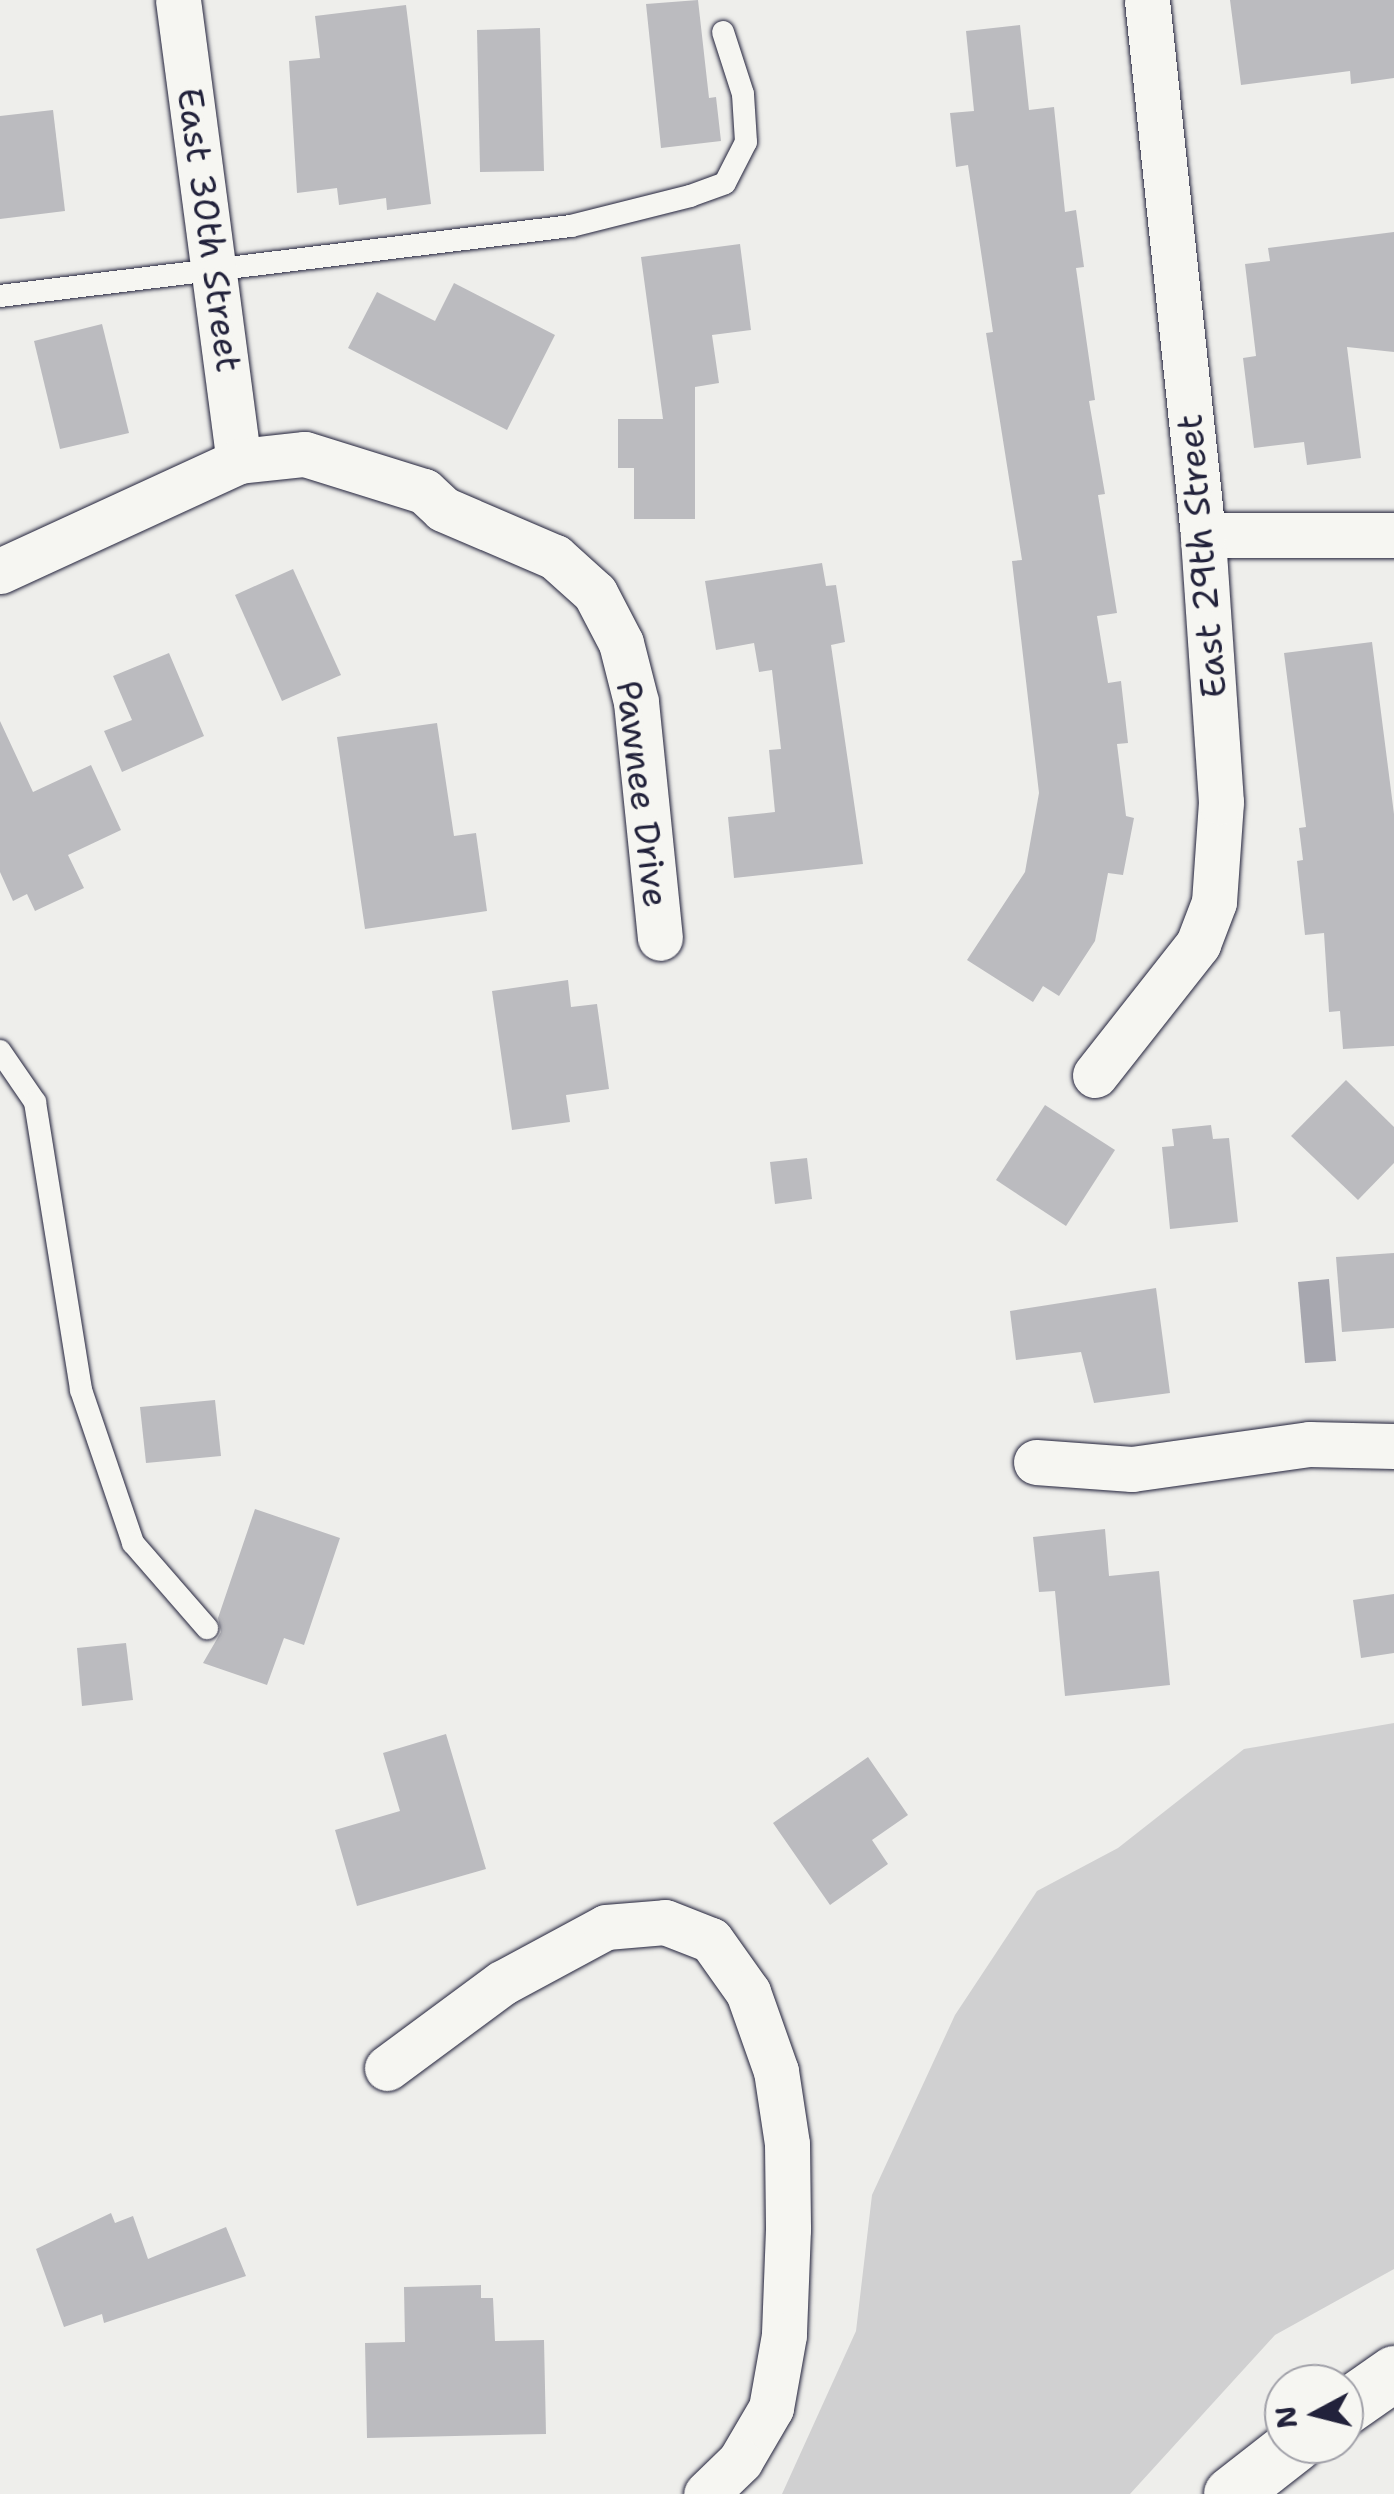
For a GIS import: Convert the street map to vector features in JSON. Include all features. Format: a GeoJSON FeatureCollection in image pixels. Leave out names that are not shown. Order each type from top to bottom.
{"type":"FeatureCollection","features":[{"type":"Feature","properties":{"kind":"main road"},"geometry":{"type":"LineString","coordinates":[[1364,2394],[1394,2373]]}},
{"type":"Feature","properties":{"kind":"main road"},"geometry":{"type":"LineString","coordinates":[[1231,2494],[1269,2464]]}},
{"type":"Feature","properties":{"kind":"street","name":"East 30th Street"},"geometry":{"type":"LineString","coordinates":[[178,0],[240,461]]}},
{"type":"Feature","properties":{"kind":"street","name":"East 29th Street"},"geometry":{"type":"LineString","coordinates":[[1096,1074],[1198,944],[1214,902],[1220,802],[1203,535],[1147,0]]}},
{"type":"Feature","properties":{"kind":"street","name":"Pawnee Drive"},"geometry":{"type":"LineString","coordinates":[[0,572],[240,461],[305,454],[424,490],[443,509],[555,557],[595,594],[621,642],[636,702],[660,938]]}},
{"type":"Feature","properties":{"kind":"street"},"geometry":{"type":"LineString","coordinates":[[1203,535],[1394,535]]}},
{"type":"Feature","properties":{"kind":"street"},"geometry":{"type":"LineString","coordinates":[[1036,1462],[1132,1469],[1309,1444],[1394,1446]]}},
{"type":"Feature","properties":{"kind":"street"},"geometry":{"type":"LineString","coordinates":[[387,2068],[502,1983],[606,1928],[666,1922],[712,1940],[748,1992],[776,2072],[787,2144],[788,2229],[784,2335],[771,2408],[740,2462],[706,2494]]}},
{"type":"Feature","properties":{"kind":"lane"},"geometry":{"type":"LineString","coordinates":[[0,296],[571,226],[725,183],[746,142],[743,94],[723,32]]}},
{"type":"Feature","properties":{"kind":"lane"},"geometry":{"type":"LineString","coordinates":[[0,1051],[35,1102],[81,1390],[132,1543],[206,1628]]}},
{"type":"Feature","properties":{"kind":"shaded area"},"geometry":{"type":"Polygon","coordinates":[[[1329,1279],[1336,1361],[1305,1363],[1298,1282],[1329,1279]]]}},
{"type":"Feature","properties":{"kind":"shaded area"},"geometry":{"type":"Polygon","coordinates":[[[1394,1723],[1394,2269],[1275,2335],[1130,2494],[782,2494],[856,2331],[872,2195],[955,2015],[1037,1891],[1118,1848],[1244,1749],[1394,1723]]]}},
{"type":"Feature","properties":{"kind":"building"},"geometry":{"type":"Polygon","coordinates":[[[698,0],[709,98],[716,97],[721,141],[661,148],[646,4],[698,0]]]}},
{"type":"Feature","properties":{"kind":"building"},"geometry":{"type":"Polygon","coordinates":[[[1230,0],[1394,0],[1394,78],[1351,84],[1350,71],[1241,85],[1230,0]]]}},
{"type":"Feature","properties":{"kind":"building"},"geometry":{"type":"Polygon","coordinates":[[[406,5],[431,204],[387,210],[386,198],[339,205],[337,188],[297,193],[289,61],[320,58],[315,16],[406,5]]]}},
{"type":"Feature","properties":{"kind":"building"},"geometry":{"type":"Polygon","coordinates":[[[1020,25],[1029,110],[1054,107],[1065,212],[1076,210],[1084,267],[1076,268],[1095,400],[1089,401],[1105,494],[1098,495],[1117,613],[1097,616],[1108,683],[1121,681],[1128,743],[1117,744],[1126,816],[1134,818],[1123,875],[1108,873],[1095,941],[1059,996],[1043,986],[1033,1002],[967,960],[1025,872],[1039,793],[1012,561],[1022,560],[986,333],[993,332],[968,165],[956,167],[950,113],[974,111],[966,31],[1020,25]]]}},
{"type":"Feature","properties":{"kind":"building"},"geometry":{"type":"Polygon","coordinates":[[[540,28],[544,171],[480,172],[477,30],[540,28]]]}},
{"type":"Feature","properties":{"kind":"building"},"geometry":{"type":"Polygon","coordinates":[[[53,110],[65,211],[0,219],[0,116],[53,110]]]}},
{"type":"Feature","properties":{"kind":"building"},"geometry":{"type":"Polygon","coordinates":[[[1394,232],[1394,352],[1347,347],[1361,458],[1307,465],[1304,442],[1254,448],[1243,358],[1256,356],[1245,264],[1270,261],[1268,248],[1394,232]]]}},
{"type":"Feature","properties":{"kind":"building"},"geometry":{"type":"Polygon","coordinates":[[[740,244],[751,330],[712,335],[719,383],[695,387],[695,519],[634,519],[634,468],[618,468],[618,419],[663,419],[641,257],[740,244]]]}},
{"type":"Feature","properties":{"kind":"building"},"geometry":{"type":"Polygon","coordinates":[[[454,283],[555,335],[507,430],[348,348],[377,292],[435,321],[454,283]]]}},
{"type":"Feature","properties":{"kind":"building"},"geometry":{"type":"Polygon","coordinates":[[[102,324],[129,433],[60,449],[34,341],[102,324]]]}},
{"type":"Feature","properties":{"kind":"building"},"geometry":{"type":"Polygon","coordinates":[[[822,563],[826,586],[836,585],[845,642],[831,645],[863,864],[734,878],[728,817],[775,812],[769,750],[781,749],[772,670],[759,672],[754,643],[716,650],[705,581],[822,563]]]}},
{"type":"Feature","properties":{"kind":"building"},"geometry":{"type":"Polygon","coordinates":[[[293,569],[341,675],[282,701],[235,595],[293,569]]]}},
{"type":"Feature","properties":{"kind":"building"},"geometry":{"type":"Polygon","coordinates":[[[1372,642],[1394,814],[1394,1046],[1343,1049],[1340,1011],[1329,1012],[1324,933],[1305,935],[1297,861],[1303,860],[1299,828],[1306,827],[1284,653],[1372,642]]]}},
{"type":"Feature","properties":{"kind":"building"},"geometry":{"type":"Polygon","coordinates":[[[169,653],[204,736],[122,772],[104,731],[132,720],[113,676],[169,653]]]}},
{"type":"Feature","properties":{"kind":"building"},"geometry":{"type":"Polygon","coordinates":[[[0,721],[33,792],[91,765],[121,830],[68,855],[84,888],[35,911],[27,894],[13,901],[0,872],[0,721]]]}},
{"type":"Feature","properties":{"kind":"building"},"geometry":{"type":"Polygon","coordinates":[[[437,723],[454,836],[476,833],[487,911],[365,929],[337,737],[437,723]]]}},
{"type":"Feature","properties":{"kind":"building"},"geometry":{"type":"Polygon","coordinates":[[[568,980],[571,1007],[597,1004],[609,1089],[566,1095],[570,1122],[512,1130],[492,991],[568,980]]]}},
{"type":"Feature","properties":{"kind":"building"},"geometry":{"type":"Polygon","coordinates":[[[1346,1080],[1394,1127],[1394,1163],[1358,1200],[1291,1136],[1346,1080]]]}},
{"type":"Feature","properties":{"kind":"building"},"geometry":{"type":"Polygon","coordinates":[[[1045,1105],[1115,1150],[1066,1226],[996,1180],[1045,1105]]]}},
{"type":"Feature","properties":{"kind":"building"},"geometry":{"type":"Polygon","coordinates":[[[1211,1125],[1213,1139],[1229,1138],[1238,1222],[1170,1229],[1162,1147],[1174,1146],[1172,1129],[1211,1125]]]}},
{"type":"Feature","properties":{"kind":"building"},"geometry":{"type":"Polygon","coordinates":[[[807,1158],[812,1199],[775,1204],[770,1162],[807,1158]]]}},
{"type":"Feature","properties":{"kind":"building"},"geometry":{"type":"Polygon","coordinates":[[[1394,1253],[1394,1328],[1342,1332],[1336,1257],[1394,1253]]]}},
{"type":"Feature","properties":{"kind":"building"},"geometry":{"type":"Polygon","coordinates":[[[1156,1288],[1170,1393],[1094,1403],[1081,1352],[1016,1360],[1010,1311],[1156,1288]]]}},
{"type":"Feature","properties":{"kind":"building"},"geometry":{"type":"Polygon","coordinates":[[[215,1400],[221,1456],[146,1463],[140,1407],[215,1400]]]}},
{"type":"Feature","properties":{"kind":"building"},"geometry":{"type":"Polygon","coordinates":[[[255,1509],[340,1538],[304,1645],[284,1638],[267,1685],[203,1663],[221,1632],[218,1618],[255,1509]]]}},
{"type":"Feature","properties":{"kind":"building"},"geometry":{"type":"Polygon","coordinates":[[[1105,1529],[1109,1576],[1159,1571],[1170,1685],[1065,1696],[1055,1591],[1039,1592],[1033,1537],[1105,1529]]]}},
{"type":"Feature","properties":{"kind":"building"},"geometry":{"type":"Polygon","coordinates":[[[1394,1594],[1394,1653],[1361,1658],[1353,1600],[1394,1594]]]}},
{"type":"Feature","properties":{"kind":"building"},"geometry":{"type":"Polygon","coordinates":[[[126,1643],[133,1700],[82,1706],[77,1648],[126,1643]]]}},
{"type":"Feature","properties":{"kind":"building"},"geometry":{"type":"Polygon","coordinates":[[[446,1734],[486,1869],[357,1906],[335,1830],[400,1811],[383,1753],[446,1734]]]}},
{"type":"Feature","properties":{"kind":"building"},"geometry":{"type":"Polygon","coordinates":[[[868,1757],[908,1815],[872,1840],[888,1864],[830,1905],[773,1823],[868,1757]]]}},
{"type":"Feature","properties":{"kind":"building"},"geometry":{"type":"Polygon","coordinates":[[[111,2213],[115,2223],[133,2216],[148,2259],[226,2227],[246,2276],[104,2323],[102,2314],[64,2327],[36,2249],[111,2213]]]}},
{"type":"Feature","properties":{"kind":"building"},"geometry":{"type":"Polygon","coordinates":[[[481,2285],[481,2298],[493,2298],[495,2341],[544,2340],[546,2434],[367,2438],[365,2343],[405,2342],[404,2287],[481,2285]]]}}]}
